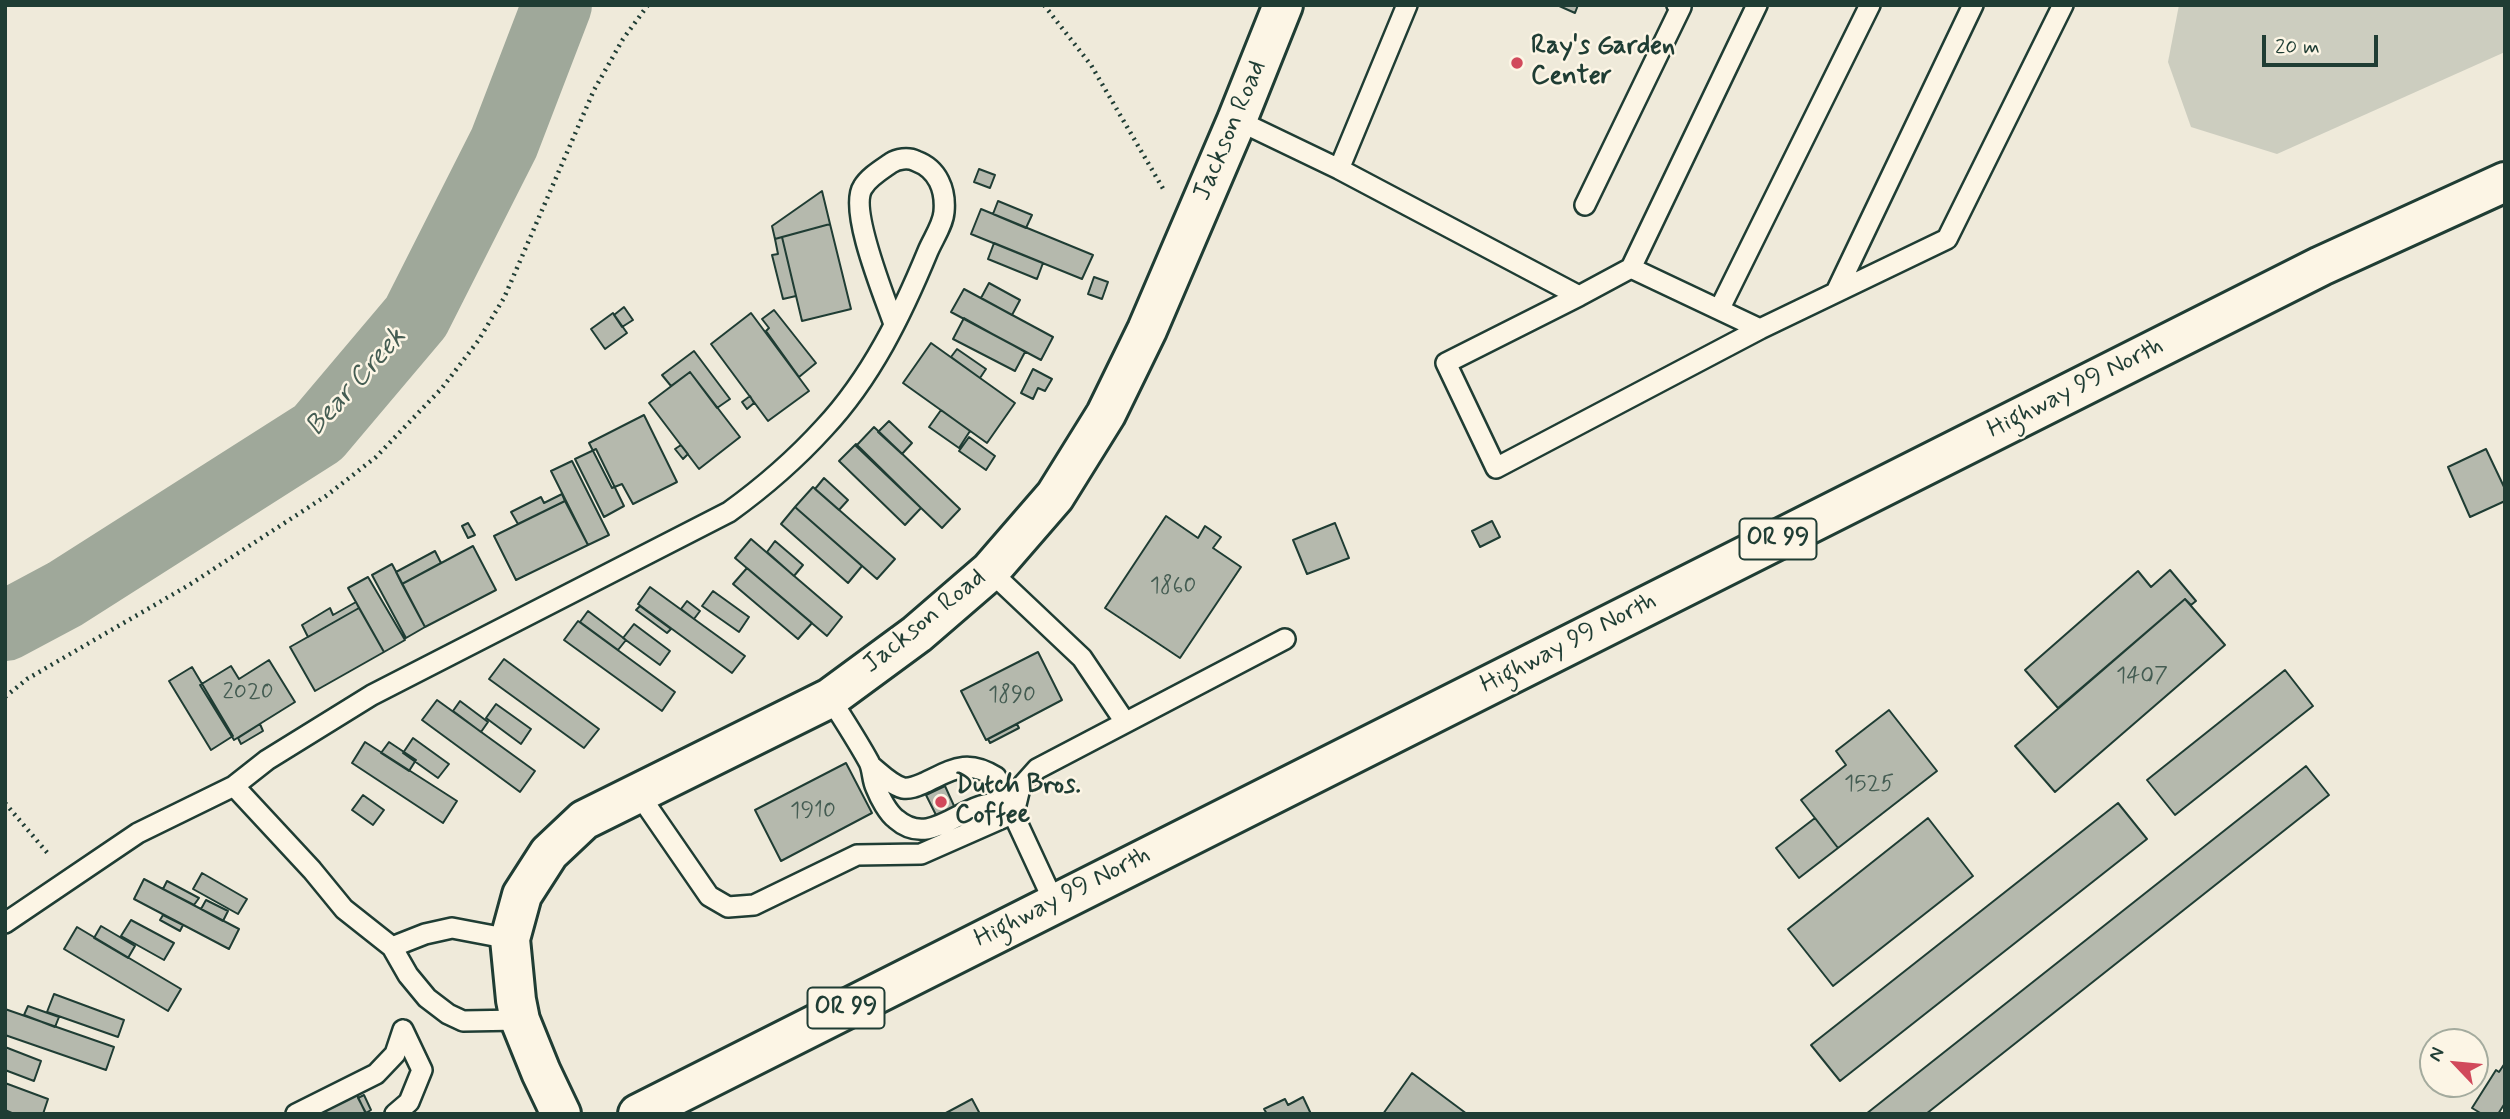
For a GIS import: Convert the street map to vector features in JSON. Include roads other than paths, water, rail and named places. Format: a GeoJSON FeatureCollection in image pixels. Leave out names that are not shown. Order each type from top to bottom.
{"type":"FeatureCollection","features":[{"type":"Feature","properties":{"kind":"main road","name":"Jackson Road"},"geometry":{"type":"LineString","coordinates":[[561,1114],[520,1020],[510,939],[522,895],[549,853],[584,820],[830,698],[917,634],[990,571],[1055,496],[1106,414],[1147,330],[1237,121],[1283,5]]}},
{"type":"Feature","properties":{"kind":"main road","name":"Highway 99 North"},"geometry":{"type":"LineString","coordinates":[[638,1114],[1054,902],[2321,266],[2505,182]]}},
{"type":"Feature","properties":{"kind":"lane"},"geometry":{"type":"LineString","coordinates":[[1339,169],[1407,5]]}},
{"type":"Feature","properties":{"kind":"lane"},"geometry":{"type":"LineString","coordinates":[[1585,205],[1681,7],[1677,5]]}},
{"type":"Feature","properties":{"kind":"lane"},"geometry":{"type":"LineString","coordinates":[[1758,5],[1632,268],[1446,363],[1496,468],[1760,329],[1947,239],[2063,5]]}},
{"type":"Feature","properties":{"kind":"lane"},"geometry":{"type":"LineString","coordinates":[[1720,308],[1870,5]]}},
{"type":"Feature","properties":{"kind":"lane"},"geometry":{"type":"LineString","coordinates":[[1836,292],[1972,5]]}},
{"type":"Feature","properties":{"kind":"lane"},"geometry":{"type":"LineString","coordinates":[[1237,121],[1339,169],[1579,296]]}},
{"type":"Feature","properties":{"kind":"lane"},"geometry":{"type":"LineString","coordinates":[[5,923],[138,833],[234,786],[267,760],[372,695],[729,512],[776,477],[826,427],[874,362],[894,324],[914,284],[944,215],[944,190],[934,173],[915,160],[897,159],[861,189],[859,210],[866,241],[894,324]]}},
{"type":"Feature","properties":{"kind":"lane"},"geometry":{"type":"LineString","coordinates":[[1632,268],[1760,329]]}},
{"type":"Feature","properties":{"kind":"lane"},"geometry":{"type":"LineString","coordinates":[[990,571],[1082,658],[1125,722]]}},
{"type":"Feature","properties":{"kind":"lane"},"geometry":{"type":"LineString","coordinates":[[1014,813],[1020,788],[1037,769],[1285,639]]}},
{"type":"Feature","properties":{"kind":"lane"},"geometry":{"type":"LineString","coordinates":[[830,698],[871,766],[875,787],[894,818],[916,830],[930,830],[986,803],[1006,806],[1014,813]]}},
{"type":"Feature","properties":{"kind":"lane"},"geometry":{"type":"LineString","coordinates":[[871,766],[895,785],[905,789],[957,767],[984,769],[996,777],[1054,902]]}},
{"type":"Feature","properties":{"kind":"lane"},"geometry":{"type":"LineString","coordinates":[[234,786],[312,870],[344,909],[392,947],[408,975],[427,998],[448,1014],[463,1021],[520,1020]]}},
{"type":"Feature","properties":{"kind":"lane"},"geometry":{"type":"LineString","coordinates":[[638,793],[709,896],[728,907],[754,905],[857,855],[921,854],[1014,813]]}},
{"type":"Feature","properties":{"kind":"lane"},"geometry":{"type":"LineString","coordinates":[[392,947],[425,934],[452,928],[510,939]]}},
{"type":"Feature","properties":{"kind":"lane"},"geometry":{"type":"LineString","coordinates":[[296,1114],[376,1074],[395,1054],[403,1030],[422,1070],[409,1102],[395,1114]]}},
{"type":"Feature","properties":{"kind":"waterway","name":"Bear Creek"},"geometry":{"type":"LineString","coordinates":[[5,626],[65,594],[318,433],[416,317],[504,143],[557,5]]}},
{"type":"Feature","properties":{"kind":"place","name":"Ray's Garden Center"},"geometry":{"type":"Point","coordinates":[1517,63]}},
{"type":"Feature","properties":{"kind":"place","name":"Dutch Bros. Coffee"},"geometry":{"type":"Point","coordinates":[941,802]}}]}
